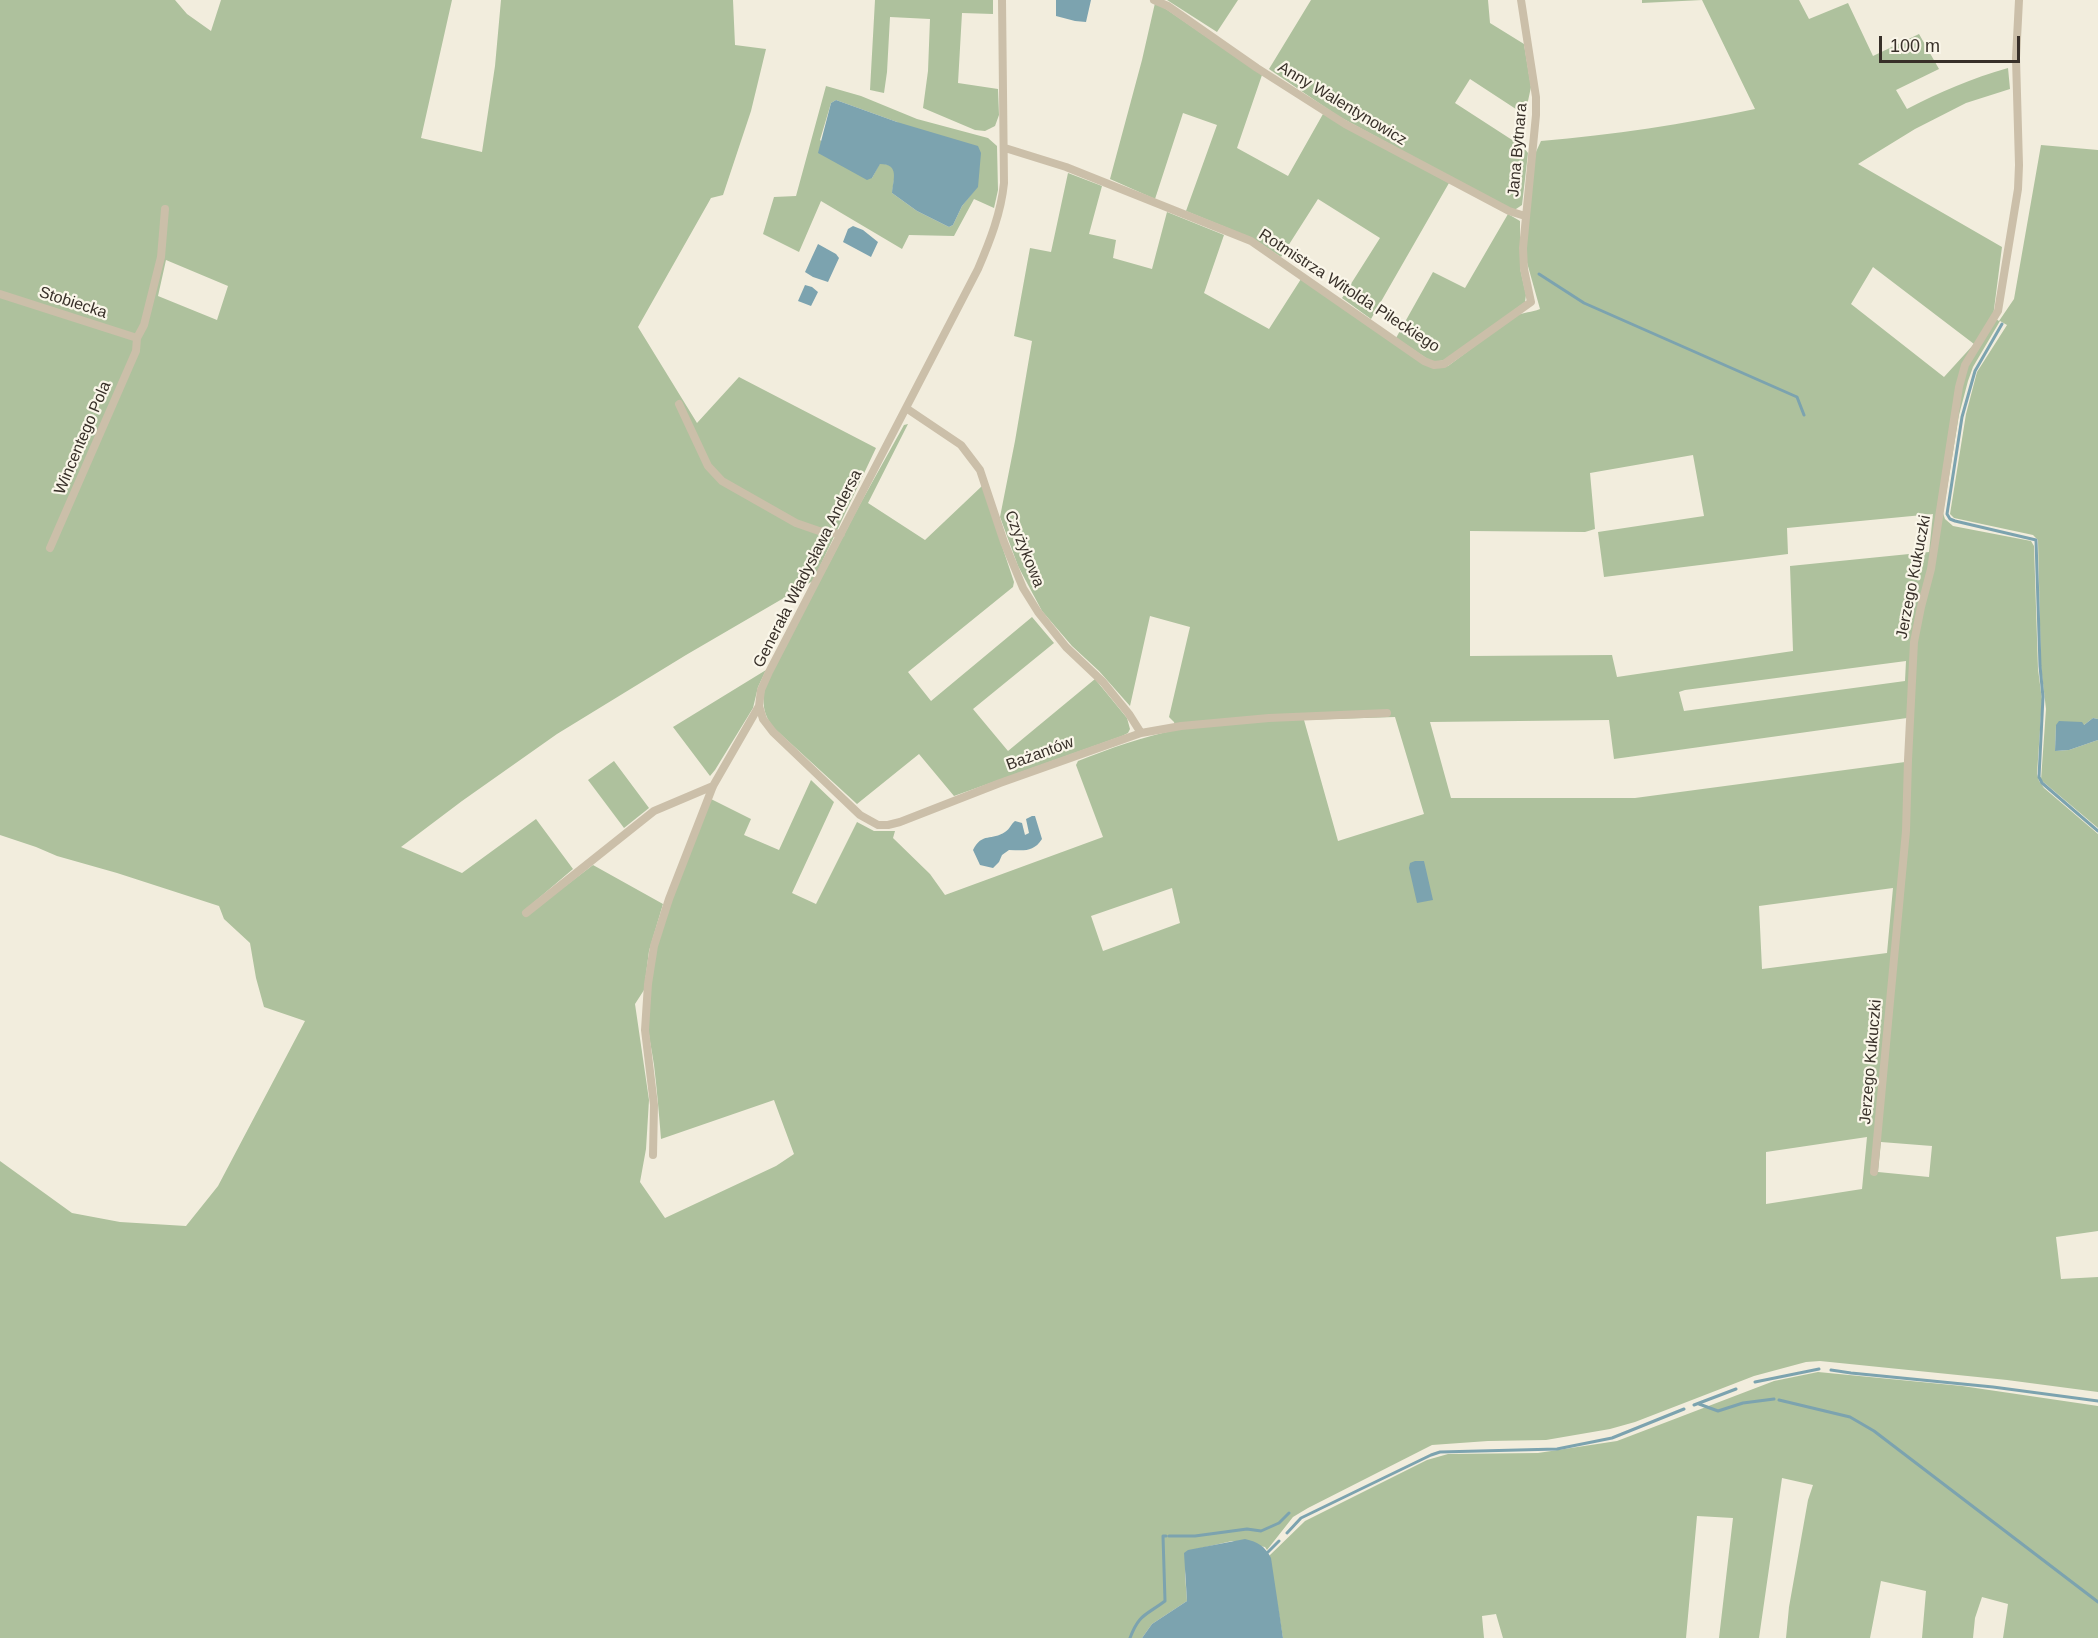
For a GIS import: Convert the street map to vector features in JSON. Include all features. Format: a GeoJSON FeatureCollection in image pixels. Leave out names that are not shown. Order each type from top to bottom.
{"type":"FeatureCollection","features":[{"type":"Feature","properties":{"kind":"street","name":"Generała Władysława Andersa"},"geometry":{"type":"LineString","coordinates":[[653,1155],[654,1105],[645,1030],[651,962],[667,905],[713,786],[759,706],[761,690],[769,672],[988,246],[1003,193],[1005,148],[1002,0]]}},
{"type":"Feature","properties":{"kind":"street","name":"Anny Walentynowicz"},"geometry":{"type":"LineString","coordinates":[[1154,0],[1168,6],[1257,68],[1345,124],[1509,211],[1525,216]]}},
{"type":"Feature","properties":{"kind":"street","name":"Jana Bytnara"},"geometry":{"type":"LineString","coordinates":[[1521,0],[1536,97],[1523,258],[1531,302]]}},
{"type":"Feature","properties":{"kind":"street","name":"Jerzego Kukuczki"},"geometry":{"type":"LineString","coordinates":[[1874,1172],[1906,831],[1914,642],[1931,569],[1959,387],[1965,365],[1998,311],[2018,189],[2016,58],[2019,0]]}},
{"type":"Feature","properties":{"kind":"street","name":"Rotmistrza Witolda Pileckiego"},"geometry":{"type":"LineString","coordinates":[[1005,148],[1066,167],[1251,241],[1424,361],[1434,365],[1449,362],[1531,302]]}},
{"type":"Feature","properties":{"kind":"street","name":"Wincentego Pola"},"geometry":{"type":"LineString","coordinates":[[50,548],[136,351],[137,338],[144,325],[161,257],[165,209]]}},
{"type":"Feature","properties":{"kind":"street","name":"Stobiecka"},"geometry":{"type":"LineString","coordinates":[[0,294],[137,338]]}},
{"type":"Feature","properties":{"kind":"street"},"geometry":{"type":"LineString","coordinates":[[678,404],[708,466],[722,481],[796,523],[819,531],[841,534]]}},
{"type":"Feature","properties":{"kind":"street","name":"Czyżykowa"},"geometry":{"type":"LineString","coordinates":[[906,408],[961,445],[980,470],[1004,543],[1028,596],[1066,647],[1103,682],[1141,732]]}},
{"type":"Feature","properties":{"kind":"street","name":"Bażantów"},"geometry":{"type":"LineString","coordinates":[[759,706],[763,719],[773,732],[860,815],[878,825],[900,822],[1141,732],[1269,718],[1387,713]]}},
{"type":"Feature","properties":{"kind":"street"},"geometry":{"type":"LineString","coordinates":[[526,913],[654,812],[713,786]]}},
{"type":"Feature","properties":{"kind":"green space"},"geometry":{"type":"Polygon","coordinates":[[[0,0],[175,0],[187,14],[211,31],[221,0],[452,0],[421,138],[482,152],[495,66],[501,0],[733,0],[735,45],[766,49],[751,111],[723,195],[711,198],[638,327],[697,423],[739,377],[876,448],[813,581],[557,734],[401,847],[462,873],[536,819],[573,869],[526,909],[530,913],[593,865],[663,904],[649,951],[644,990],[635,1004],[649,1100],[646,1149],[640,1182],[665,1218],[776,1166],[794,1154],[774,1100],[661,1139],[648,1026],[653,963],[678,880],[711,799],[751,819],[744,835],[779,850],[811,780],[834,802],[792,893],[816,904],[857,822],[874,831],[895,831],[893,838],[930,874],[945,895],[1103,837],[1076,765],[1078,761],[1127,743],[1176,730],[1174,722],[1169,717],[1190,627],[1150,616],[1130,706],[1042,611],[1018,566],[1000,517],[1032,341],[1014,336],[1030,248],[1051,252],[1068,173],[1102,186],[1089,234],[1116,240],[1113,258],[1152,269],[1167,212],[1224,235],[1204,293],[1269,329],[1301,279],[1433,368],[1448,366],[1514,317],[1540,309],[1526,259],[1526,239],[1535,154],[1541,141],[1595,136],[1755,109],[1702,0],[1799,0],[1809,19],[1848,3],[1873,56],[1919,34],[1939,69],[1896,90],[1907,109],[1956,86],[2008,68],[2010,89],[1966,103],[1915,129],[1858,164],[2002,247],[1993,317],[1999,321],[2014,299],[2041,145],[2098,150],[2098,719],[2093,718],[2084,725],[2056,725],[2055,751],[2069,750],[2098,740],[2098,828],[2041,780],[2046,709],[2041,666],[2038,540],[2033,535],[1954,518],[1950,514],[1966,414],[1977,372],[2007,325],[2000,321],[1973,367],[1968,381],[1959,415],[1943,513],[1945,519],[1953,526],[2031,541],[2034,546],[2038,669],[2042,700],[2037,774],[2044,788],[2098,834],[2098,1231],[2056,1237],[2061,1279],[2098,1277],[2098,1392],[2007,1380],[1820,1361],[1806,1362],[1754,1376],[1635,1422],[1610,1429],[1546,1440],[1432,1445],[1293,1517],[1267,1550],[1265,1547],[1232,1541],[1188,1551],[1185,1574],[1187,1601],[1152,1624],[1142,1638],[0,1638],[0,1161],[72,1213],[120,1222],[186,1226],[218,1186],[305,1021],[264,1007],[250,943],[224,919],[219,906],[57,856],[0,835],[0,0]],[[166,260],[158,296],[217,320],[228,286],[166,260]],[[1873,267],[1851,304],[1944,377],[1974,344],[1873,267]],[[1693,455],[1590,473],[1595,529],[1585,532],[1470,531],[1470,656],[1612,655],[1617,677],[1793,651],[1790,566],[1929,552],[1933,514],[1787,528],[1788,554],[1604,577],[1598,532],[1704,516],[1693,455]],[[1906,661],[1685,690],[1679,692],[1684,711],[1905,681],[1906,661]],[[1395,717],[1304,720],[1338,841],[1424,814],[1395,717]],[[1907,718],[1614,759],[1609,720],[1430,722],[1451,798],[1635,798],[1905,762],[1907,718]],[[1172,888],[1091,916],[1103,951],[1180,923],[1172,888]],[[1893,888],[1759,906],[1762,969],[1887,953],[1893,888]],[[1867,1137],[1766,1152],[1766,1204],[1862,1189],[1867,1137]],[[1881,1142],[1878,1172],[1929,1177],[1932,1146],[1881,1142]]]}},
{"type":"Feature","properties":{"kind":"green space"},"geometry":{"type":"Polygon","coordinates":[[[875,0],[993,0],[993,14],[962,13],[958,83],[998,89],[999,115],[995,126],[985,131],[975,130],[923,108],[928,71],[930,19],[890,17],[884,93],[870,90],[875,0]]]}},
{"type":"Feature","properties":{"kind":"green space"},"geometry":{"type":"Polygon","coordinates":[[[1167,0],[1238,0],[1217,32],[1167,0]]]}},
{"type":"Feature","properties":{"kind":"green space"},"geometry":{"type":"Polygon","coordinates":[[[1311,0],[1488,0],[1490,23],[1524,44],[1531,87],[1525,115],[1470,79],[1455,103],[1523,147],[1528,153],[1522,205],[1516,209],[1510,209],[1338,116],[1269,69],[1311,0]]]}},
{"type":"Feature","properties":{"kind":"green space"},"geometry":{"type":"Polygon","coordinates":[[[1642,0],[1702,0],[1642,3],[1642,0]]]}},
{"type":"Feature","properties":{"kind":"green space"},"geometry":{"type":"Polygon","coordinates":[[[1155,3],[1262,75],[1237,148],[1288,176],[1323,114],[1449,183],[1371,319],[1342,298],[1380,238],[1318,199],[1281,257],[1252,238],[1186,211],[1217,125],[1183,113],[1155,199],[1110,179],[1155,3]]]}},
{"type":"Feature","properties":{"kind":"green space"},"geometry":{"type":"Polygon","coordinates":[[[826,86],[861,96],[917,119],[988,138],[997,146],[998,190],[994,208],[974,199],[954,236],[909,235],[902,249],[821,201],[799,252],[763,234],[774,197],[796,196],[826,86]],[[836,100],[831,103],[820,140],[872,178],[880,163],[889,165],[895,173],[892,193],[917,211],[949,227],[953,225],[962,206],[977,187],[897,122],[836,100]]]}},
{"type":"Feature","properties":{"kind":"green space"},"geometry":{"type":"Polygon","coordinates":[[[1508,214],[1520,221],[1520,268],[1526,295],[1525,302],[1446,360],[1432,362],[1396,338],[1433,272],[1465,288],[1508,214]]]}},
{"type":"Feature","properties":{"kind":"green space"},"geometry":{"type":"Polygon","coordinates":[[[908,424],[868,503],[925,540],[982,486],[1014,582],[1013,587],[908,672],[931,701],[1032,617],[1054,643],[973,709],[1008,751],[1095,679],[1127,718],[1130,729],[1122,736],[954,796],[919,754],[857,804],[775,729],[766,714],[764,692],[765,686],[859,506],[904,425],[908,424]]]}},
{"type":"Feature","properties":{"kind":"green space"},"geometry":{"type":"Polygon","coordinates":[[[766,670],[758,687],[753,708],[710,776],[673,727],[766,670]]]}},
{"type":"Feature","properties":{"kind":"green space"},"geometry":{"type":"Polygon","coordinates":[[[614,761],[649,808],[624,828],[588,780],[614,761]]]}},
{"type":"Feature","properties":{"kind":"green space"},"geometry":{"type":"Polygon","coordinates":[[[1818,1372],[1962,1386],[2098,1406],[2098,1638],[2003,1638],[2008,1604],[1982,1597],[1975,1618],[1973,1638],[1922,1638],[1926,1591],[1881,1581],[1870,1638],[1786,1638],[1789,1607],[1808,1500],[1813,1485],[1782,1478],[1759,1638],[1719,1638],[1733,1518],[1697,1516],[1686,1638],[1503,1638],[1496,1614],[1482,1616],[1484,1638],[1283,1638],[1269,1556],[1305,1521],[1427,1460],[1448,1454],[1538,1453],[1617,1441],[1774,1381],[1818,1372]]]}},
{"type":"Feature","properties":{"kind":"water"},"geometry":{"type":"Polygon","coordinates":[[[1056,0],[1091,0],[1086,22],[1056,16],[1056,0]]]}},
{"type":"Feature","properties":{"kind":"water"},"geometry":{"type":"Polygon","coordinates":[[[836,100],[897,122],[978,146],[981,153],[978,187],[962,206],[953,225],[949,227],[917,211],[892,193],[894,174],[890,167],[880,164],[872,178],[867,180],[818,153],[831,103],[836,100]]]}},
{"type":"Feature","properties":{"kind":"water"},"geometry":{"type":"Polygon","coordinates":[[[853,226],[863,230],[878,242],[871,257],[843,242],[848,229],[853,226]]]}},
{"type":"Feature","properties":{"kind":"water"},"geometry":{"type":"Polygon","coordinates":[[[818,244],[839,258],[828,282],[805,272],[818,244]]]}},
{"type":"Feature","properties":{"kind":"water"},"geometry":{"type":"Polygon","coordinates":[[[805,285],[818,292],[811,306],[798,301],[805,285]]]}},
{"type":"Feature","properties":{"kind":"water"},"geometry":{"type":"Polygon","coordinates":[[[2093,718],[2098,719],[2098,740],[2069,750],[2055,751],[2056,725],[2059,721],[2082,722],[2084,725],[2093,718]]]}},
{"type":"Feature","properties":{"kind":"water"},"geometry":{"type":"Polygon","coordinates":[[[1035,816],[1042,839],[1035,847],[1027,850],[1009,850],[1002,855],[993,868],[980,865],[973,850],[976,844],[984,839],[1000,835],[1015,821],[1022,823],[1025,835],[1029,833],[1026,819],[1035,816]]]}},
{"type":"Feature","properties":{"kind":"water"},"geometry":{"type":"Polygon","coordinates":[[[1424,861],[1433,900],[1417,903],[1409,868],[1410,863],[1424,861]]]}},
{"type":"Feature","properties":{"kind":"water"},"geometry":{"type":"Polygon","coordinates":[[[1245,1539],[1261,1545],[1271,1558],[1283,1638],[1142,1638],[1152,1624],[1187,1601],[1184,1553],[1188,1550],[1245,1539]]]}},
{"type":"Feature","properties":{"kind":"waterway"},"geometry":{"type":"LineString","coordinates":[[1539,274],[1584,303],[1797,397],[1804,415]]}},
{"type":"Feature","properties":{"kind":"waterway"},"geometry":{"type":"LineString","coordinates":[[2002,324],[1975,371],[1962,417],[1947,514],[1955,521],[2036,540],[2043,697],[2039,777],[2042,783],[2098,831]]}},
{"type":"Feature","properties":{"kind":"waterway"},"geometry":{"type":"LineString","coordinates":[[1755,1382],[1819,1369]]}},
{"type":"Feature","properties":{"kind":"waterway"},"geometry":{"type":"LineString","coordinates":[[1831,1370],[2098,1401]]}},
{"type":"Feature","properties":{"kind":"waterway"},"geometry":{"type":"LineString","coordinates":[[1694,1405],[1736,1389]]}},
{"type":"Feature","properties":{"kind":"waterway"},"geometry":{"type":"LineString","coordinates":[[1699,1404],[1718,1411],[1743,1403],[1774,1399]]}},
{"type":"Feature","properties":{"kind":"waterway"},"geometry":{"type":"LineString","coordinates":[[1779,1400],[1850,1417],[1874,1431],[2098,1602]]}},
{"type":"Feature","properties":{"kind":"waterway"},"geometry":{"type":"LineString","coordinates":[[1287,1533],[1301,1518],[1440,1452],[1557,1449],[1612,1438],[1684,1409]]}},
{"type":"Feature","properties":{"kind":"waterway"},"geometry":{"type":"LineString","coordinates":[[1169,1536],[1195,1536],[1247,1529],[1261,1531],[1279,1523],[1289,1513]]}},
{"type":"Feature","properties":{"kind":"waterway"},"geometry":{"type":"LineString","coordinates":[[1130,1638],[1140,1620],[1165,1601],[1163,1536],[1166,1536]]}},
{"type":"Feature","properties":{"kind":"waterway"},"geometry":{"type":"LineString","coordinates":[[1268,1552],[1279,1541]]}}]}
